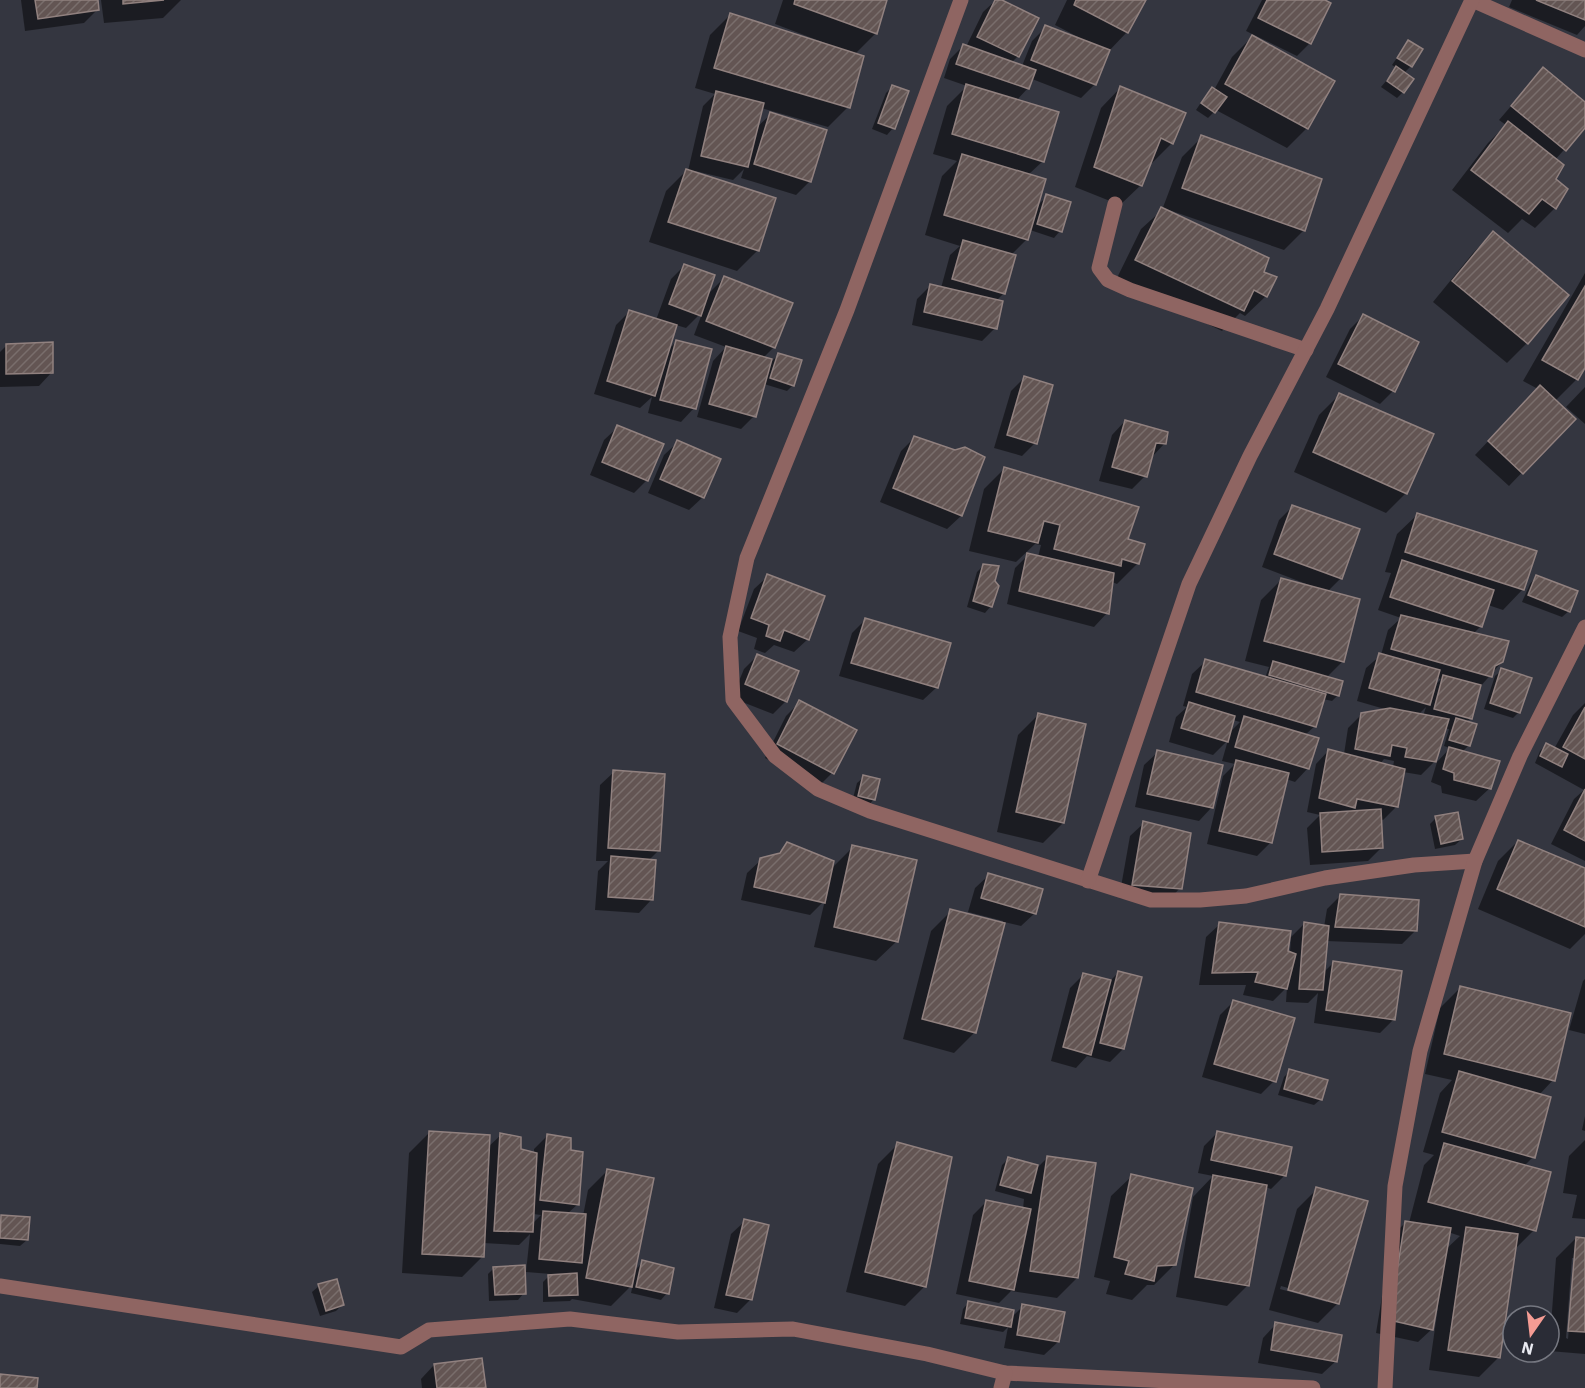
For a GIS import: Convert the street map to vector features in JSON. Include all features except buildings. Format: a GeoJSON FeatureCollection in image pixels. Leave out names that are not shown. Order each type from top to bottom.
{"type":"FeatureCollection","features":[{"type":"Feature","properties":{"kind":"street"},"geometry":{"type":"LineString","coordinates":[[961,0],[848,310],[747,558],[730,637],[732,700],[776,756],[818,789],[870,811],[1151,900],[1200,900],[1246,896],[1325,878],[1414,865],[1475,861]]}},
{"type":"Feature","properties":{"kind":"street"},"geometry":{"type":"LineString","coordinates":[[1088,881],[1189,584],[1250,456],[1327,309],[1472,0],[1585,50]]}},
{"type":"Feature","properties":{"kind":"street"},"geometry":{"type":"LineString","coordinates":[[1115,204],[1099,268],[1108,280],[1130,290],[1306,350]]}},
{"type":"Feature","properties":{"kind":"street"},"geometry":{"type":"LineString","coordinates":[[1385,1388],[1395,1186],[1420,1051],[1475,861],[1520,756],[1585,627]]}},
{"type":"Feature","properties":{"kind":"street"},"geometry":{"type":"LineString","coordinates":[[0,1286],[401,1347],[429,1330],[570,1319],[678,1332],[793,1329],[927,1354],[1005,1372],[1313,1388]]}},
{"type":"Feature","properties":{"kind":"street"},"geometry":{"type":"LineString","coordinates":[[1001,1388],[1005,1372]]}}]}
